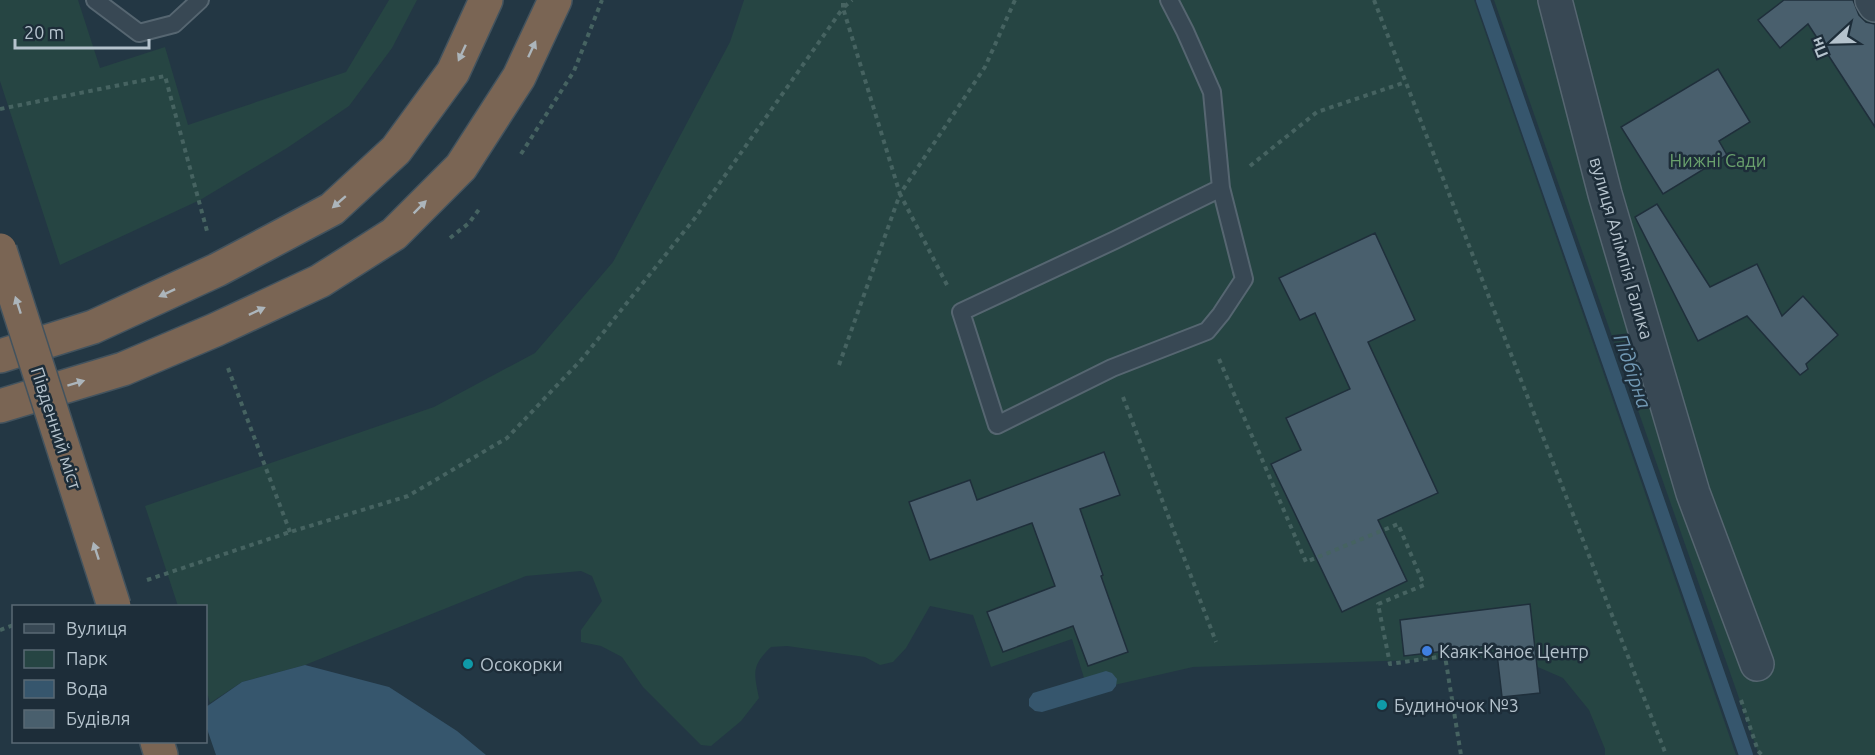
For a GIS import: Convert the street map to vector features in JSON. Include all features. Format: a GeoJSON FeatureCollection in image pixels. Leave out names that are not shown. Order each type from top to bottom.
{"type":"FeatureCollection","features":[{"type":"Feature","properties":{"kind":"highway"},"geometry":{"type":"LineString","coordinates":[[0,356],[93,327],[218,270],[332,209],[396,150],[453,72],[486,0]]}},
{"type":"Feature","properties":{"kind":"highway"},"geometry":{"type":"LineString","coordinates":[[0,406],[123,369],[215,330],[320,281],[394,234],[460,167],[519,77],[555,0]]}},
{"type":"Feature","properties":{"kind":"highway","name":"Південний міст"},"geometry":{"type":"LineString","coordinates":[[0,250],[114,605]]}},
{"type":"Feature","properties":{"kind":"street","name":"вулиця Алімпія Галика"},"geometry":{"type":"LineString","coordinates":[[1555,0],[1605,194],[1693,493],[1757,664]]}},
{"type":"Feature","properties":{"kind":"street"},"geometry":{"type":"LineString","coordinates":[[1872,0],[1875,4]]}},
{"type":"Feature","properties":{"kind":"lane"},"geometry":{"type":"LineString","coordinates":[[95,0],[139,33],[174,24],[200,0]]}},
{"type":"Feature","properties":{"kind":"lane"},"geometry":{"type":"LineString","coordinates":[[1168,0],[1185,31],[1212,92],[1221,188],[1244,279],[1207,331],[1112,368],[997,425],[961,312],[1221,188]]}},
{"type":"Feature","properties":{"kind":"path"},"geometry":{"type":"LineString","coordinates":[[843,0],[843,8],[900,194],[961,312]]}},
{"type":"Feature","properties":{"kind":"path"},"geometry":{"type":"LineString","coordinates":[[147,580],[290,532],[408,496],[507,438],[582,360],[695,218],[843,8],[852,0]]}},
{"type":"Feature","properties":{"kind":"path"},"geometry":{"type":"LineString","coordinates":[[839,365],[900,194],[985,67],[1015,0]]}},
{"type":"Feature","properties":{"kind":"path"},"geometry":{"type":"LineString","coordinates":[[1374,0],[1665,752]]}},
{"type":"Feature","properties":{"kind":"path"},"geometry":{"type":"LineString","coordinates":[[0,109],[165,76],[218,270]]}},
{"type":"Feature","properties":{"kind":"path"},"geometry":{"type":"LineString","coordinates":[[1221,188],[1317,112],[1406,82]]}},
{"type":"Feature","properties":{"kind":"path"},"geometry":{"type":"LineString","coordinates":[[1207,331],[1306,562],[1398,524],[1424,585],[1378,604],[1390,664],[1445,656],[1461,755]]}},
{"type":"Feature","properties":{"kind":"path"},"geometry":{"type":"LineString","coordinates":[[228,368],[290,532]]}},
{"type":"Feature","properties":{"kind":"path"},"geometry":{"type":"LineString","coordinates":[[1112,368],[1216,642]]}},
{"type":"Feature","properties":{"kind":"green space"},"geometry":{"type":"Polygon","coordinates":[[[0,0],[78,0],[100,68],[165,47],[188,125],[346,72],[389,0],[417,0],[392,48],[349,106],[287,148],[200,200],[60,265],[0,81],[0,0]]]}},
{"type":"Feature","properties":{"kind":"green space"},"geometry":{"type":"Polygon","coordinates":[[[744,0],[1474,0],[1736,755],[1605,755],[1605,749],[1589,710],[1563,678],[1515,657],[1193,667],[1088,691],[1072,639],[991,667],[973,615],[930,606],[906,648],[893,662],[880,665],[865,657],[787,646],[771,647],[757,665],[755,676],[759,698],[741,721],[711,746],[701,745],[643,687],[622,657],[601,646],[581,642],[581,630],[602,601],[592,576],[581,571],[526,576],[305,665],[242,682],[210,703],[207,692],[207,605],[178,605],[145,506],[434,407],[535,353],[613,262],[730,42],[744,0]]]}},
{"type":"Feature","properties":{"kind":"green space","name":"Нижні Сади"},"geometry":{"type":"Polygon","coordinates":[[[1494,0],[1875,0],[1875,755],[1759,755],[1494,0]]]}},
{"type":"Feature","properties":{"kind":"water"},"geometry":{"type":"Polygon","coordinates":[[[305,665],[389,687],[457,731],[486,755],[131,755],[207,743],[207,706],[242,682],[305,665]]]}},
{"type":"Feature","properties":{"kind":"water"},"geometry":{"type":"Polygon","coordinates":[[[1106,671],[1112,673],[1117,679],[1112,691],[1042,712],[1035,711],[1029,706],[1029,699],[1033,693],[1106,671]]]}},
{"type":"Feature","properties":{"kind":"pier"},"geometry":{"type":"Polygon","coordinates":[[[207,729],[216,755],[128,755],[146,743],[207,743],[207,729]]]}},
{"type":"Feature","properties":{"kind":"building"},"geometry":{"type":"Polygon","coordinates":[[[1784,0],[1853,0],[1859,15],[1866,22],[1875,24],[1875,127],[1808,24],[1780,48],[1758,20],[1784,0]]]}},
{"type":"Feature","properties":{"kind":"building"},"geometry":{"type":"Polygon","coordinates":[[[1718,69],[1750,122],[1719,141],[1727,155],[1663,194],[1621,127],[1718,69]]]}},
{"type":"Feature","properties":{"kind":"building"},"geometry":{"type":"Polygon","coordinates":[[[1657,204],[1710,287],[1757,264],[1782,316],[1803,296],[1838,335],[1806,364],[1808,369],[1800,375],[1747,316],[1698,341],[1635,217],[1657,204]]]}},
{"type":"Feature","properties":{"kind":"building"},"geometry":{"type":"Polygon","coordinates":[[[1375,233],[1415,320],[1368,342],[1438,493],[1378,520],[1407,581],[1342,612],[1271,464],[1301,450],[1286,418],[1350,389],[1315,313],[1300,320],[1279,278],[1375,233]]]}},
{"type":"Feature","properties":{"kind":"building"},"geometry":{"type":"Polygon","coordinates":[[[1104,452],[1120,495],[1080,509],[1128,652],[1088,666],[1073,626],[1003,652],[987,612],[1055,586],[1032,523],[930,560],[909,502],[970,480],[977,500],[1104,452]]]}},
{"type":"Feature","properties":{"kind":"building","name":"Каяк-Каноє Центр"},"geometry":{"type":"Polygon","coordinates":[[[1530,604],[1540,693],[1502,697],[1496,645],[1404,656],[1400,620],[1530,604]]]}},
{"type":"Feature","properties":{"kind":"waterway","name":"Підбірна"},"geometry":{"type":"LineString","coordinates":[[1483,0],[1746,755]]}},
{"type":"Feature","properties":{"kind":"place","name":"Каяк-Каноє Центр"},"geometry":{"type":"Point","coordinates":[1427,651]}},
{"type":"Feature","properties":{"kind":"place","name":"Осокорки"},"geometry":{"type":"Point","coordinates":[468,664]}},
{"type":"Feature","properties":{"kind":"place","name":"Будиночок №3"},"geometry":{"type":"Point","coordinates":[1382,705]}}]}
